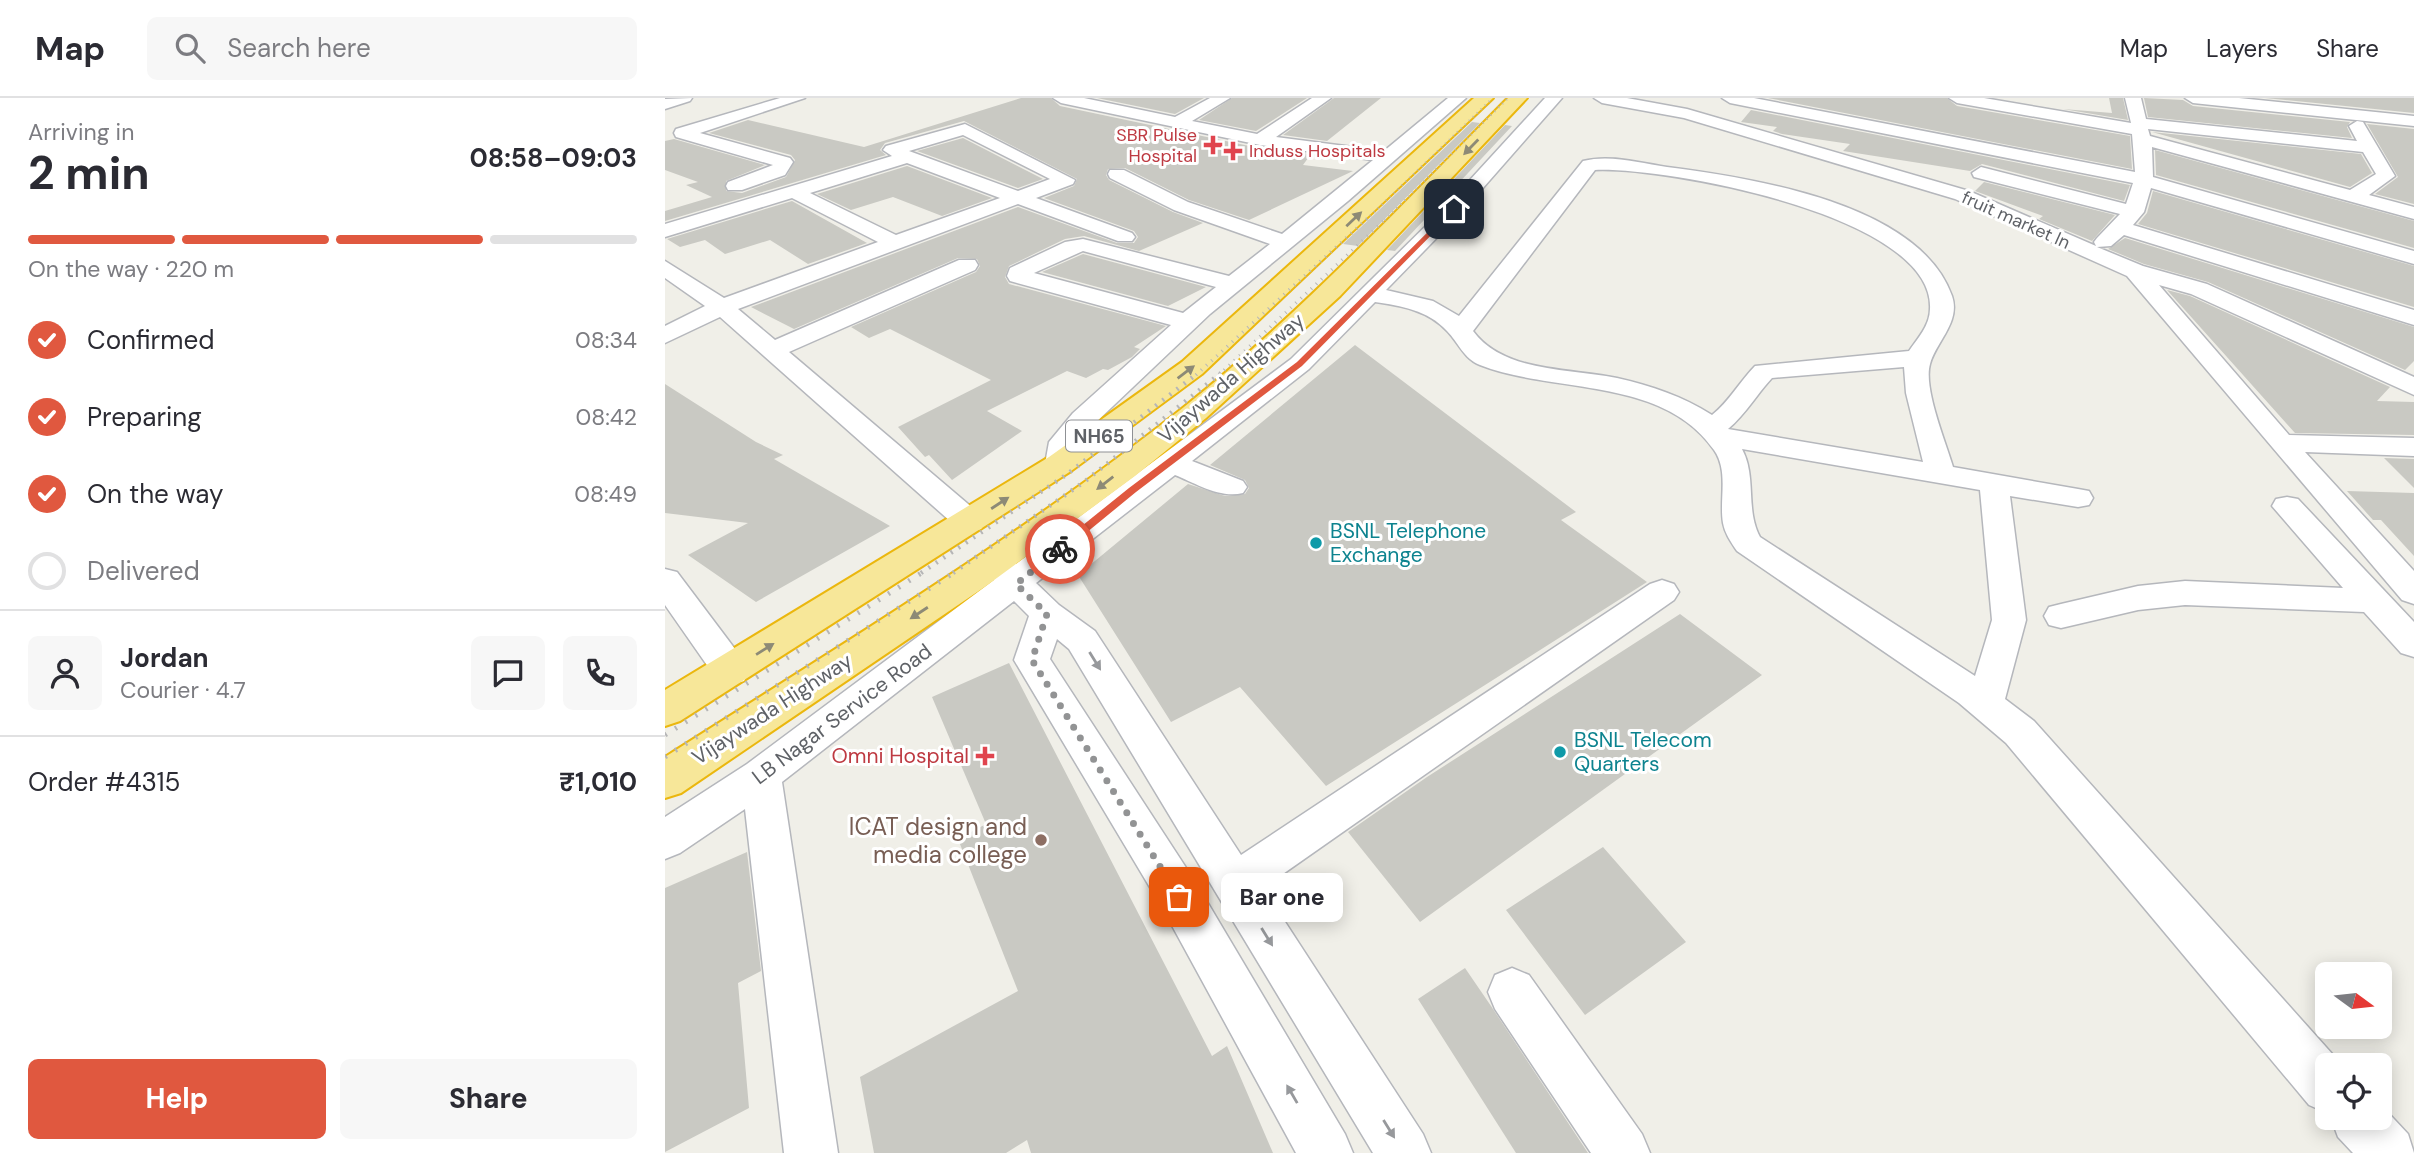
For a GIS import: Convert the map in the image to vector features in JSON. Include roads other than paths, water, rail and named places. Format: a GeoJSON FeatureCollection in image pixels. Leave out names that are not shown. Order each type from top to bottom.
{"type":"FeatureCollection","features":[{"type":"Feature","properties":{"kind":"highway","name":"Vijaywada Highway"},"geometry":{"type":"LineString","coordinates":[[665,710],[1060,464],[1192,368],[1484,98]]}},
{"type":"Feature","properties":{"kind":"highway","name":"Vijaywada Highway"},"geometry":{"type":"LineString","coordinates":[[665,780],[1006,573],[1069,512],[1266,352],[1518,98]]}},
{"type":"Feature","properties":{"kind":"street"},"geometry":{"type":"LineString","coordinates":[[665,104],[684,98]]}},
{"type":"Feature","properties":{"kind":"street"},"geometry":{"type":"LineString","coordinates":[[718,191],[779,171],[784,162],[682,133],[797,98]]}},
{"type":"Feature","properties":{"kind":"street"},"geometry":{"type":"LineString","coordinates":[[1061,98],[1260,140],[1387,157]]}},
{"type":"Feature","properties":{"kind":"street"},"geometry":{"type":"LineString","coordinates":[[1108,109],[1140,98]]}},
{"type":"Feature","properties":{"kind":"street"},"geometry":{"type":"LineString","coordinates":[[1176,123],[1221,98]]}},
{"type":"Feature","properties":{"kind":"street"},"geometry":{"type":"LineString","coordinates":[[1260,140],[1324,98]]}},
{"type":"Feature","properties":{"kind":"street"},"geometry":{"type":"LineString","coordinates":[[1060,464],[1063,442],[1177,320],[1230,282],[1276,239],[1342,198],[1458,98]]}},
{"type":"Feature","properties":{"kind":"street","name":"LB Nagar Service Road"},"geometry":{"type":"LineString","coordinates":[[665,840],[761,776],[1006,573],[1168,463],[1300,364],[1454,209],[1554,98]]}},
{"type":"Feature","properties":{"kind":"street","name":"fruit market ln"},"geometry":{"type":"LineString","coordinates":[[1602,98],[1687,114],[1962,195],[2135,271],[2199,289],[2414,387]]}},
{"type":"Feature","properties":{"kind":"street"},"geometry":{"type":"LineString","coordinates":[[1730,98],[2002,149],[2145,180],[2414,258]]}},
{"type":"Feature","properties":{"kind":"street"},"geometry":{"type":"LineString","coordinates":[[1957,98],[2008,102],[2057,116],[2140,131],[2368,147]]}},
{"type":"Feature","properties":{"kind":"street"},"geometry":{"type":"LineString","coordinates":[[2057,116],[2064,98]]}},
{"type":"Feature","properties":{"kind":"street"},"geometry":{"type":"LineString","coordinates":[[2090,253],[2128,220],[2145,180],[2140,131],[2133,98]]}},
{"type":"Feature","properties":{"kind":"street"},"geometry":{"type":"LineString","coordinates":[[2193,98],[2414,121]]}},
{"type":"Feature","properties":{"kind":"street"},"geometry":{"type":"LineString","coordinates":[[2371,98],[2385,118]]}},
{"type":"Feature","properties":{"kind":"street"},"geometry":{"type":"LineString","coordinates":[[1790,144],[1819,114]]}},
{"type":"Feature","properties":{"kind":"street"},"geometry":{"type":"LineString","coordinates":[[2351,114],[2386,176],[2353,197]]}},
{"type":"Feature","properties":{"kind":"street"},"geometry":{"type":"LineString","coordinates":[[665,336],[714,301],[887,239],[1017,197],[1066,180],[965,129],[892,150],[1017,197],[1230,282]]}},
{"type":"Feature","properties":{"kind":"street"},"geometry":{"type":"LineString","coordinates":[[2140,131],[2353,197],[2414,213]]}},
{"type":"Feature","properties":{"kind":"street"},"geometry":{"type":"LineString","coordinates":[[1962,195],[2002,149]]}},
{"type":"Feature","properties":{"kind":"street"},"geometry":{"type":"LineString","coordinates":[[1690,176],[1703,153]]}},
{"type":"Feature","properties":{"kind":"street"},"geometry":{"type":"LineString","coordinates":[[665,231],[908,157]]}},
{"type":"Feature","properties":{"kind":"street"},"geometry":{"type":"LineString","coordinates":[[1460,331],[1585,168],[1599,164],[1690,176],[1786,194],[1882,233],[1915,253],[1927,266],[1942,299],[1942,318],[1938,331],[1920,358],[1916,371],[1940,474]]}},
{"type":"Feature","properties":{"kind":"street"},"geometry":{"type":"LineString","coordinates":[[1981,173],[2128,220],[2414,318]]}},
{"type":"Feature","properties":{"kind":"street"},"geometry":{"type":"LineString","coordinates":[[1117,174],[1181,206],[1276,239]]}},
{"type":"Feature","properties":{"kind":"street"},"geometry":{"type":"LineString","coordinates":[[794,192],[887,239]]}},
{"type":"Feature","properties":{"kind":"street"},"geometry":{"type":"LineString","coordinates":[[1276,239],[1286,218],[1319,198],[1342,198]]}},
{"type":"Feature","properties":{"kind":"street"},"geometry":{"type":"LineString","coordinates":[[887,239],[917,222]]}},
{"type":"Feature","properties":{"kind":"street"},"geometry":{"type":"LineString","coordinates":[[1177,320],[1018,276],[1018,273],[1072,246],[1083,245],[1230,282]]}},
{"type":"Feature","properties":{"kind":"street"},"geometry":{"type":"LineString","coordinates":[[772,350],[967,265]]}},
{"type":"Feature","properties":{"kind":"street"},"geometry":{"type":"LineString","coordinates":[[665,268],[714,301],[970,522]]}},
{"type":"Feature","properties":{"kind":"street"},"geometry":{"type":"LineString","coordinates":[[2135,271],[2281,443],[2414,592]]}},
{"type":"Feature","properties":{"kind":"street"},"geometry":{"type":"LineString","coordinates":[[1371,293],[1427,307],[1443,315],[1460,331],[1476,354],[1486,359],[1642,393],[1681,408],[1715,432],[1730,450],[1737,471],[1738,532],[1748,544],[1985,704],[2020,732],[2315,1073]]}},
{"type":"Feature","properties":{"kind":"street"},"geometry":{"type":"LineString","coordinates":[[665,300],[714,301]]}},
{"type":"Feature","properties":{"kind":"street"},"geometry":{"type":"LineString","coordinates":[[1715,432],[1734,411],[1746,390],[1764,371],[1920,358]]}},
{"type":"Feature","properties":{"kind":"street"},"geometry":{"type":"LineString","coordinates":[[1715,432],[2078,498]]}},
{"type":"Feature","properties":{"kind":"street"},"geometry":{"type":"LineString","coordinates":[[2281,443],[2414,447]]}},
{"type":"Feature","properties":{"kind":"street"},"geometry":{"type":"LineString","coordinates":[[1168,463],[1232,487]]}},
{"type":"Feature","properties":{"kind":"street"},"geometry":{"type":"LineString","coordinates":[[1985,704],[2009,620],[1994,483]]}},
{"type":"Feature","properties":{"kind":"street"},"geometry":{"type":"LineString","coordinates":[[2287,506],[2414,644]]}},
{"type":"Feature","properties":{"kind":"street"},"geometry":{"type":"LineString","coordinates":[[1006,573],[1047,614],[1082,639],[1404,1153]]}},
{"type":"Feature","properties":{"kind":"street"},"geometry":{"type":"LineString","coordinates":[[665,579],[731,671]]}},
{"type":"Feature","properties":{"kind":"street"},"geometry":{"type":"LineString","coordinates":[[1233,883],[1311,833],[1662,592]]}},
{"type":"Feature","properties":{"kind":"street"},"geometry":{"type":"LineString","coordinates":[[2061,616],[2138,598],[2185,593],[2262,598],[2373,600]]}},
{"type":"Feature","properties":{"kind":"street"},"geometry":{"type":"LineString","coordinates":[[1047,614],[1032,660],[1179,897],[1326,1153]]}},
{"type":"Feature","properties":{"kind":"street"},"geometry":{"type":"LineString","coordinates":[[761,776],[811,1153]]}},
{"type":"Feature","properties":{"kind":"street"},"geometry":{"type":"LineString","coordinates":[[1512,992],[1623,1153]]}},
{"type":"Feature","properties":{"kind":"street"},"geometry":{"type":"LineString","coordinates":[[2368,1130],[2389,1153]]}},
{"type":"Feature","properties":{"kind":"railway"},"geometry":{"type":"LineString","coordinates":[[1366,220],[1493,98]]}},
{"type":"Feature","properties":{"kind":"railway"},"geometry":{"type":"LineString","coordinates":[[1385,220],[1508,98]]}},
{"type":"Feature","properties":{"kind":"railway"},"geometry":{"type":"LineString","coordinates":[[1196,375],[1368,218]]}},
{"type":"Feature","properties":{"kind":"railway"},"geometry":{"type":"LineString","coordinates":[[1219,375],[1387,218]]}},
{"type":"Feature","properties":{"kind":"railway"},"geometry":{"type":"LineString","coordinates":[[921,573],[1066,475],[1198,373]]}},
{"type":"Feature","properties":{"kind":"railway"},"geometry":{"type":"LineString","coordinates":[[953,573],[1084,482],[1221,373]]}},
{"type":"Feature","properties":{"kind":"railway"},"geometry":{"type":"LineString","coordinates":[[665,735],[923,572]]}},
{"type":"Feature","properties":{"kind":"railway"},"geometry":{"type":"LineString","coordinates":[[665,757],[955,572]]}},
{"type":"Feature","properties":{"kind":"place","name":"SBR Pulse Hospital"},"geometry":{"type":"Point","coordinates":[1213,145]}},
{"type":"Feature","properties":{"kind":"place","name":"Induss Hospitals"},"geometry":{"type":"Point","coordinates":[1233,151]}},
{"type":"Feature","properties":{"kind":"place","name":"BSNL Telephone Exchange"},"geometry":{"type":"Point","coordinates":[1316,543]}},
{"type":"Feature","properties":{"kind":"place","name":"BSNL Telecom Quarters"},"geometry":{"type":"Point","coordinates":[1560,752]}},
{"type":"Feature","properties":{"kind":"place","name":"Omni Hospital"},"geometry":{"type":"Point","coordinates":[985,756]}},
{"type":"Feature","properties":{"kind":"place","name":"ICAT design and media college"},"geometry":{"type":"Point","coordinates":[1041,840]}},
{"type":"Feature","properties":{"kind":"place","name":"Bar one"},"geometry":{"type":"Point","coordinates":[1179,897]}}]}
